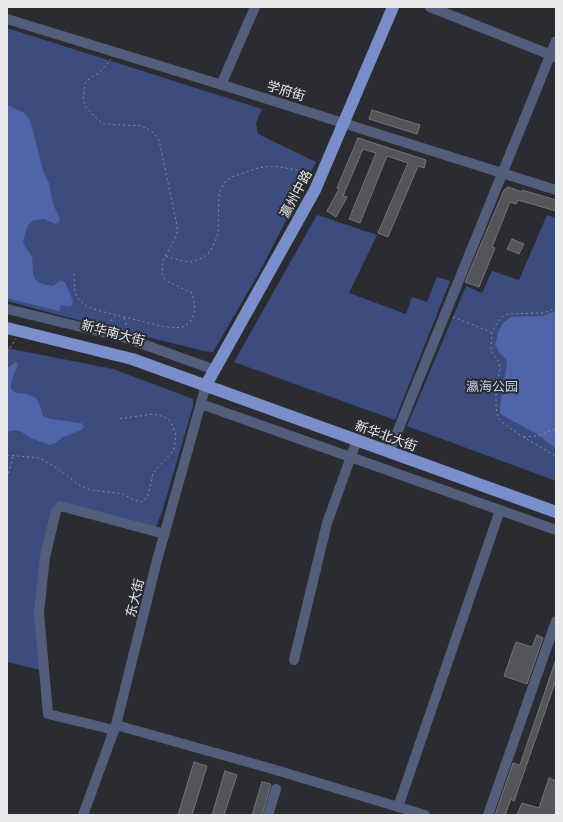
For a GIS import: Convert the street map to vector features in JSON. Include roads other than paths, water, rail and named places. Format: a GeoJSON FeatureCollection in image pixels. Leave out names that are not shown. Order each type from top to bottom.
{"type":"FeatureCollection","features":[{"type":"Feature","properties":{"kind":"main road","name":"瀛州中路"},"geometry":{"type":"LineString","coordinates":[[210,378],[315,190],[393,7]]}},
{"type":"Feature","properties":{"kind":"main road","name":"新华南大街"},"geometry":{"type":"LineString","coordinates":[[7,321],[134,353],[210,378]]}},
{"type":"Feature","properties":{"kind":"main road","name":"新华南大街"},"geometry":{"type":"LineString","coordinates":[[13,330],[210,378]]}},
{"type":"Feature","properties":{"kind":"main road","name":"新华北大街"},"geometry":{"type":"LineString","coordinates":[[210,378],[357,440],[556,512]]}},
{"type":"Feature","properties":{"kind":"main road","name":"新华北大街"},"geometry":{"type":"LineString","coordinates":[[210,378],[556,505]]}},
{"type":"Feature","properties":{"kind":"street"},"geometry":{"type":"LineString","coordinates":[[221,85],[255,7]]}},
{"type":"Feature","properties":{"kind":"street"},"geometry":{"type":"LineString","coordinates":[[430,7],[553,56]]}},
{"type":"Feature","properties":{"kind":"street","name":"学府街"},"geometry":{"type":"LineString","coordinates":[[7,19],[556,190]]}},
{"type":"Feature","properties":{"kind":"street"},"geometry":{"type":"LineString","coordinates":[[392,445],[503,173],[553,56],[556,42]]}},
{"type":"Feature","properties":{"kind":"street"},"geometry":{"type":"LineString","coordinates":[[7,309],[131,340],[210,378]]}},
{"type":"Feature","properties":{"kind":"street","name":"东大街"},"geometry":{"type":"LineString","coordinates":[[83,815],[115,727],[165,534],[201,404],[210,378]]}},
{"type":"Feature","properties":{"kind":"street"},"geometry":{"type":"LineString","coordinates":[[201,404],[556,530]]}},
{"type":"Feature","properties":{"kind":"street"},"geometry":{"type":"LineString","coordinates":[[294,660],[327,523],[357,440]]}},
{"type":"Feature","properties":{"kind":"street"},"geometry":{"type":"LineString","coordinates":[[165,534],[60,506],[56,510],[45,557],[39,613],[48,714],[115,727],[269,768],[425,815]]}},
{"type":"Feature","properties":{"kind":"street"},"geometry":{"type":"LineString","coordinates":[[398,807],[500,510]]}},
{"type":"Feature","properties":{"kind":"street"},"geometry":{"type":"LineString","coordinates":[[488,815],[556,621]]}},
{"type":"Feature","properties":{"kind":"street"},"geometry":{"type":"LineString","coordinates":[[268,815],[276,789]]}},
{"type":"Feature","properties":{"kind":"park label","name":"瀛海公园"},"geometry":{"type":"Point","coordinates":[492,387]}}]}
